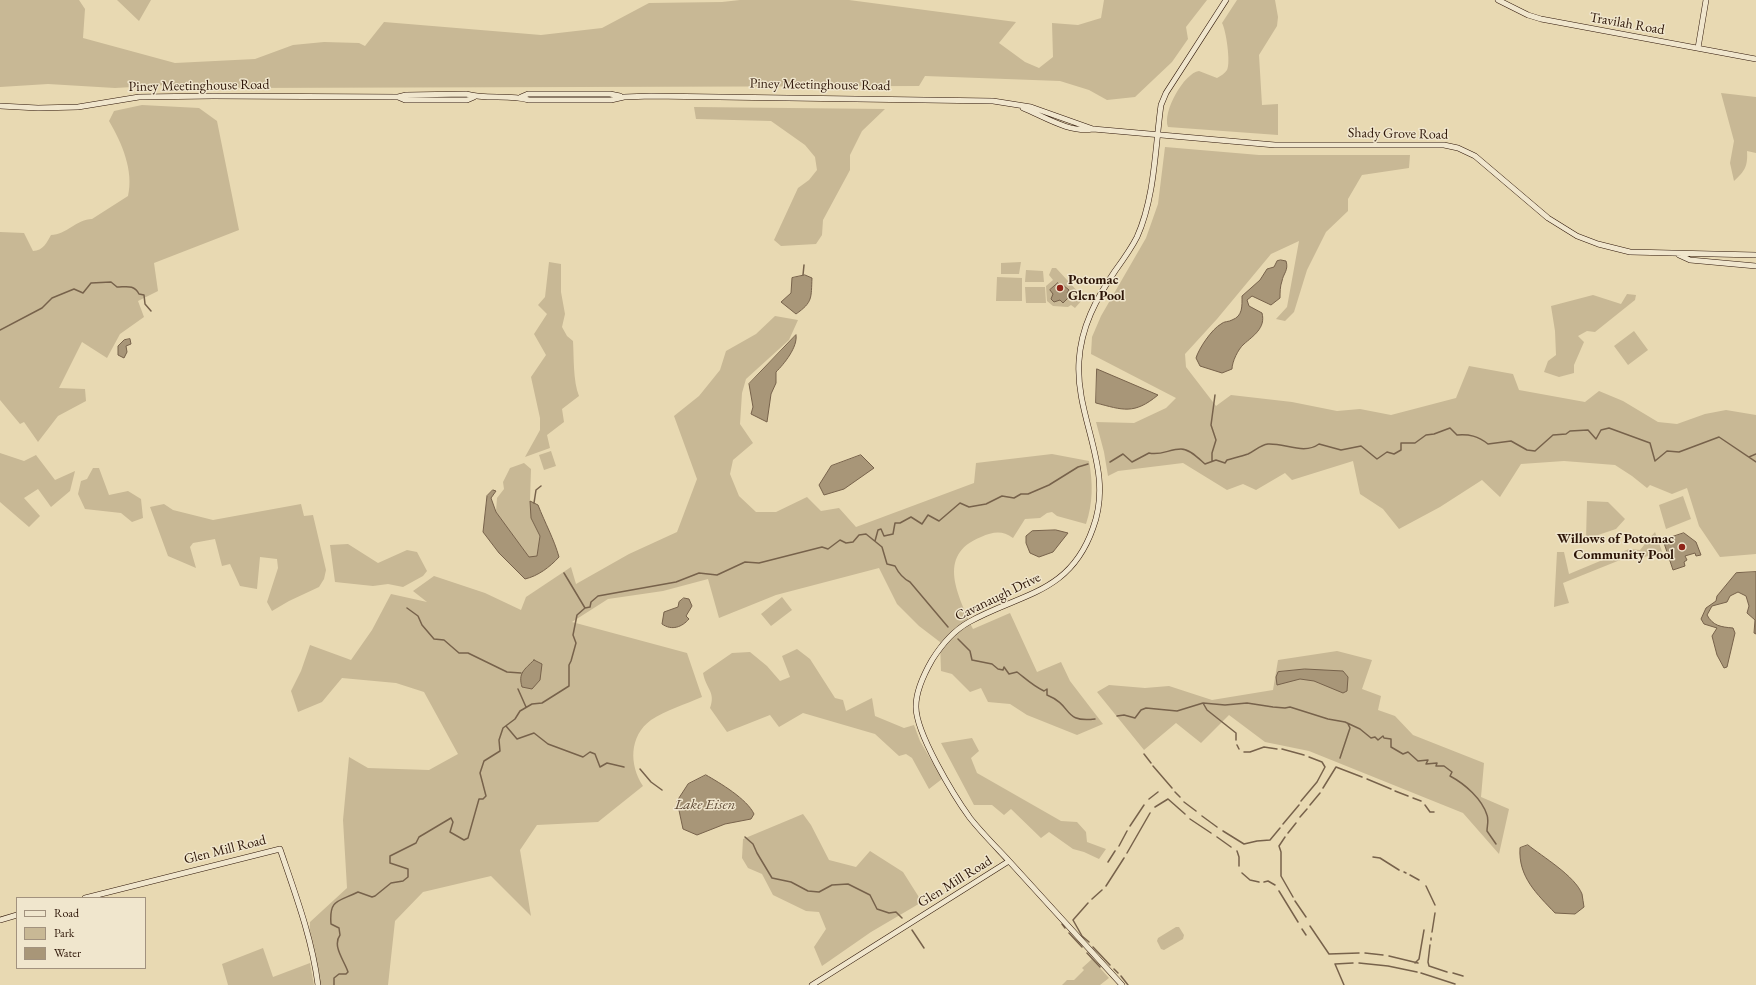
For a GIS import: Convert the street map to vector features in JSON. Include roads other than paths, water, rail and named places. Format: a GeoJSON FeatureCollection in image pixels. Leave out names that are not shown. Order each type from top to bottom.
{"type":"FeatureCollection","features":[{"type":"Feature","properties":{"kind":"main road"},"geometry":{"type":"LineString","coordinates":[[1157,134],[1161,105],[1166,93],[1226,0]]}},
{"type":"Feature","properties":{"kind":"main road","name":"Travilah Road"},"geometry":{"type":"LineString","coordinates":[[1498,0],[1521,12],[1541,19],[1575,27],[1756,59]]}},
{"type":"Feature","properties":{"kind":"main road"},"geometry":{"type":"LineString","coordinates":[[1698,48],[1706,0]]}},
{"type":"Feature","properties":{"kind":"main road","name":"Piney Meetinghouse Road"},"geometry":{"type":"LineString","coordinates":[[0,106],[38,108],[78,107],[147,97],[398,97],[406,100],[467,100],[474,97],[520,97],[528,94],[610,94],[624,97],[717,95],[993,100],[1014,104],[1082,131],[1093,128],[1157,134]]}},
{"type":"Feature","properties":{"kind":"main road","name":"Shady Grove Road"},"geometry":{"type":"LineString","coordinates":[[1157,134],[1281,145],[1419,144],[1450,146],[1475,156],[1548,218],[1577,236],[1598,244],[1630,252],[1679,255],[1692,253],[1756,256]]}},
{"type":"Feature","properties":{"kind":"main road","name":"Cavanaugh Drive"},"geometry":{"type":"LineString","coordinates":[[1009,861],[963,807],[922,734],[916,714],[918,691],[930,664],[938,651],[953,634],[983,615],[1050,586],[1075,563],[1085,548],[1093,530],[1099,506],[1099,476],[1095,449],[1079,387],[1078,363],[1080,343],[1090,311],[1137,236],[1148,201],[1157,134]]}},
{"type":"Feature","properties":{"kind":"main road","name":"Shady Grove Road"},"geometry":{"type":"LineString","coordinates":[[1679,255],[1690,260],[1756,266]]}},
{"type":"Feature","properties":{"kind":"main road","name":"Glen Mill Road"},"geometry":{"type":"LineString","coordinates":[[89,897],[280,849],[316,963],[318,985]]}},
{"type":"Feature","properties":{"kind":"main road","name":"Glen Mill Road"},"geometry":{"type":"LineString","coordinates":[[812,985],[1009,861],[1122,985]]}},
{"type":"Feature","properties":{"kind":"main road"},"geometry":{"type":"LineString","coordinates":[[0,920],[16,915]]}},
{"type":"Feature","properties":{"kind":"water"},"geometry":{"type":"Polygon","coordinates":[[[1277,261],[1286,261],[1287,267],[1281,285],[1280,298],[1271,305],[1252,296],[1247,300],[1249,306],[1262,313],[1262,323],[1255,335],[1244,344],[1238,352],[1234,359],[1232,369],[1222,373],[1200,366],[1196,358],[1206,339],[1217,326],[1231,321],[1238,316],[1241,310],[1242,296],[1260,280],[1267,269],[1274,267],[1277,261]]]}},
{"type":"Feature","properties":{"kind":"water"},"geometry":{"type":"Polygon","coordinates":[[[805,275],[812,278],[811,295],[806,306],[796,314],[781,302],[791,293],[792,278],[805,275]]]}},
{"type":"Feature","properties":{"kind":"water"},"geometry":{"type":"Polygon","coordinates":[[[1058,283],[1061,287],[1063,285],[1069,290],[1067,293],[1070,296],[1063,303],[1060,300],[1054,302],[1051,299],[1053,294],[1050,290],[1058,283]]]}},
{"type":"Feature","properties":{"kind":"water"},"geometry":{"type":"Polygon","coordinates":[[[796,335],[793,350],[776,372],[776,383],[771,394],[767,422],[751,414],[753,407],[749,384],[796,335]]]}},
{"type":"Feature","properties":{"kind":"water"},"geometry":{"type":"Polygon","coordinates":[[[130,339],[131,344],[126,346],[127,352],[124,358],[118,355],[118,346],[124,340],[130,339]]]}},
{"type":"Feature","properties":{"kind":"water"},"geometry":{"type":"Polygon","coordinates":[[[1097,369],[1158,395],[1142,406],[1128,409],[1114,408],[1096,403],[1097,369]]]}},
{"type":"Feature","properties":{"kind":"water"},"geometry":{"type":"Polygon","coordinates":[[[861,455],[874,468],[844,489],[824,495],[819,485],[831,466],[861,455]]]}},
{"type":"Feature","properties":{"kind":"water"},"geometry":{"type":"Polygon","coordinates":[[[493,490],[496,491],[491,498],[496,512],[529,557],[537,556],[540,536],[531,518],[530,501],[538,505],[552,537],[559,557],[548,568],[530,578],[525,579],[499,553],[483,532],[487,496],[493,490]]]}},
{"type":"Feature","properties":{"kind":"water"},"geometry":{"type":"Polygon","coordinates":[[[1056,530],[1068,533],[1053,552],[1039,557],[1030,553],[1026,543],[1026,536],[1032,531],[1056,530]]]}},
{"type":"Feature","properties":{"kind":"water","name":"Willows of Potomac Community Pool"},"geometry":{"type":"Polygon","coordinates":[[[1684,533],[1696,542],[1701,555],[1696,556],[1695,553],[1685,556],[1687,560],[1684,562],[1685,566],[1673,570],[1663,540],[1684,533]]]}},
{"type":"Feature","properties":{"kind":"water"},"geometry":{"type":"Polygon","coordinates":[[[1756,572],[1756,634],[1754,633],[1755,620],[1747,613],[1749,606],[1746,596],[1738,592],[1730,596],[1727,602],[1712,606],[1707,615],[1715,624],[1733,628],[1735,633],[1727,667],[1724,668],[1717,655],[1712,636],[1717,628],[1704,624],[1701,619],[1706,608],[1716,601],[1717,596],[1736,573],[1756,572]]]}},
{"type":"Feature","properties":{"kind":"water"},"geometry":{"type":"Polygon","coordinates":[[[684,598],[689,599],[692,606],[686,616],[689,619],[680,626],[673,628],[662,624],[664,612],[678,607],[679,602],[684,598]]]}},
{"type":"Feature","properties":{"kind":"water"},"geometry":{"type":"Polygon","coordinates":[[[534,660],[542,664],[540,680],[532,689],[522,687],[521,675],[534,660]]]}},
{"type":"Feature","properties":{"kind":"water"},"geometry":{"type":"Polygon","coordinates":[[[1305,669],[1343,671],[1348,677],[1347,691],[1343,693],[1314,681],[1300,679],[1277,685],[1276,677],[1278,672],[1305,669]]]}},
{"type":"Feature","properties":{"kind":"water","name":"Lake Eisen"},"geometry":{"type":"Polygon","coordinates":[[[706,775],[733,792],[746,803],[754,814],[751,819],[725,824],[697,835],[683,829],[677,801],[688,784],[706,775]]]}},
{"type":"Feature","properties":{"kind":"water"},"geometry":{"type":"Polygon","coordinates":[[[1528,845],[1573,880],[1582,894],[1584,907],[1575,914],[1555,913],[1535,892],[1525,876],[1520,858],[1520,848],[1528,845]]]}},
{"type":"Feature","properties":{"kind":"waterway"},"geometry":{"type":"LineString","coordinates":[[803,275],[804,265]]}},
{"type":"Feature","properties":{"kind":"waterway"},"geometry":{"type":"LineString","coordinates":[[0,330],[42,308],[52,298],[74,289],[83,293],[91,283],[111,282],[117,287],[132,287],[139,294],[144,295],[145,304],[151,311]]}},
{"type":"Feature","properties":{"kind":"waterway"},"geometry":{"type":"LineString","coordinates":[[1212,461],[1212,453],[1216,440],[1211,425],[1215,395]]}},
{"type":"Feature","properties":{"kind":"waterway"},"geometry":{"type":"LineString","coordinates":[[1110,462],[1123,454],[1132,462],[1149,453],[1157,454],[1184,449],[1191,452],[1205,464],[1216,460],[1225,463],[1227,460],[1248,454],[1268,444],[1301,449],[1313,447],[1319,444],[1341,450],[1361,446],[1377,459],[1387,452],[1394,454],[1401,450],[1401,443],[1415,443],[1426,435],[1434,434],[1450,428],[1457,435],[1473,436],[1488,444],[1511,441],[1527,450],[1535,451],[1553,435],[1566,434],[1570,431],[1588,430],[1596,439],[1601,430],[1609,428],[1650,443],[1655,461],[1667,451],[1679,452],[1719,437],[1756,462]]}},
{"type":"Feature","properties":{"kind":"waterway"},"geometry":{"type":"LineString","coordinates":[[1749,457],[1756,454]]}},
{"type":"Feature","properties":{"kind":"waterway"},"geometry":{"type":"LineString","coordinates":[[875,541],[878,530],[881,529],[884,536],[893,534],[895,523],[900,523],[911,517],[922,524],[928,515],[939,521],[960,503],[969,507],[986,504],[1002,496],[1014,498],[1021,494],[1028,494],[1049,485],[1078,467],[1088,464]]}},
{"type":"Feature","properties":{"kind":"waterway"},"geometry":{"type":"LineString","coordinates":[[534,503],[536,490],[541,486]]}},
{"type":"Feature","properties":{"kind":"waterway"},"geometry":{"type":"LineString","coordinates":[[334,985],[334,978],[339,974],[346,974],[348,972],[337,944],[340,935],[339,928],[331,924],[333,906],[336,902],[358,892],[372,897],[391,883],[403,881],[408,877],[408,869],[390,863],[390,856],[416,843],[419,837],[451,818],[453,822],[450,832],[464,840],[468,838],[479,799],[483,799],[486,796],[480,773],[484,761],[500,751],[499,740],[503,728],[515,719],[520,711],[532,704],[542,703],[569,686],[569,665],[576,643],[573,635],[577,615],[585,608],[590,607],[591,602],[598,596],[676,582],[699,573],[717,575],[745,562],[759,563],[822,547],[828,549],[840,540],[846,543],[853,542],[859,535],[866,534],[882,547],[887,564],[895,566],[901,575],[910,582],[948,627]]}},
{"type":"Feature","properties":{"kind":"waterway"},"geometry":{"type":"LineString","coordinates":[[564,573],[585,608]]}},
{"type":"Feature","properties":{"kind":"waterway"},"geometry":{"type":"LineString","coordinates":[[407,608],[418,616],[422,625],[434,639],[444,640],[459,653],[468,653],[507,672],[521,673]]}},
{"type":"Feature","properties":{"kind":"waterway"},"geometry":{"type":"LineString","coordinates":[[958,639],[970,651],[972,660],[992,664],[998,669],[1003,670],[1004,667],[1009,674],[1017,672],[1040,689],[1044,691],[1047,689],[1047,695],[1061,704],[1072,716],[1085,720],[1095,719]]}},
{"type":"Feature","properties":{"kind":"waterway"},"geometry":{"type":"LineString","coordinates":[[518,689],[526,707]]}},
{"type":"Feature","properties":{"kind":"waterway"},"geometry":{"type":"LineString","coordinates":[[1203,703],[1207,710],[1236,733],[1236,740]]}},
{"type":"Feature","properties":{"kind":"waterway"},"geometry":{"type":"LineString","coordinates":[[1117,716],[1124,715],[1135,718],[1141,710],[1146,708],[1177,711],[1203,703],[1225,705],[1247,703],[1273,707],[1290,707],[1328,719],[1345,722],[1360,729],[1371,738],[1375,737],[1378,740],[1383,736],[1384,738],[1391,739],[1391,747],[1403,754],[1408,752],[1418,761],[1428,760],[1426,764],[1437,763],[1436,766],[1444,766],[1452,772],[1450,776],[1467,788],[1485,809],[1488,817],[1487,831],[1496,844]]}},
{"type":"Feature","properties":{"kind":"waterway"},"geometry":{"type":"LineString","coordinates":[[1340,758],[1350,728],[1348,724]]}},
{"type":"Feature","properties":{"kind":"waterway"},"geometry":{"type":"LineString","coordinates":[[506,726],[517,739],[534,733],[548,744],[583,757],[590,752],[595,754],[600,767],[607,763],[624,767]]}},
{"type":"Feature","properties":{"kind":"waterway"},"geometry":{"type":"LineString","coordinates":[[1237,745],[1239,749]]}},
{"type":"Feature","properties":{"kind":"waterway"},"geometry":{"type":"LineString","coordinates":[[1244,752],[1250,752],[1264,747],[1277,749]]}},
{"type":"Feature","properties":{"kind":"waterway"},"geometry":{"type":"LineString","coordinates":[[1282,749],[1304,755]]}},
{"type":"Feature","properties":{"kind":"waterway"},"geometry":{"type":"LineString","coordinates":[[1144,754],[1151,763]]}},
{"type":"Feature","properties":{"kind":"waterway"},"geometry":{"type":"LineString","coordinates":[[1301,801],[1317,782],[1325,767],[1322,762],[1309,757]]}},
{"type":"Feature","properties":{"kind":"waterway"},"geometry":{"type":"LineString","coordinates":[[1153,766],[1172,788]]}},
{"type":"Feature","properties":{"kind":"waterway"},"geometry":{"type":"LineString","coordinates":[[1323,788],[1336,767],[1362,777]]}},
{"type":"Feature","properties":{"kind":"waterway"},"geometry":{"type":"LineString","coordinates":[[640,769],[651,782],[662,790]]}},
{"type":"Feature","properties":{"kind":"waterway"},"geometry":{"type":"LineString","coordinates":[[1367,779],[1391,789]]}},
{"type":"Feature","properties":{"kind":"waterway"},"geometry":{"type":"LineString","coordinates":[[1395,791],[1408,796]]}},
{"type":"Feature","properties":{"kind":"waterway"},"geometry":{"type":"LineString","coordinates":[[1149,799],[1158,792]]}},
{"type":"Feature","properties":{"kind":"waterway"},"geometry":{"type":"LineString","coordinates":[[1175,792],[1180,797]]}},
{"type":"Feature","properties":{"kind":"waterway"},"geometry":{"type":"LineString","coordinates":[[1310,805],[1320,793]]}},
{"type":"Feature","properties":{"kind":"waterway"},"geometry":{"type":"LineString","coordinates":[[1413,798],[1421,801]]}},
{"type":"Feature","properties":{"kind":"waterway"},"geometry":{"type":"LineString","coordinates":[[1155,807],[1168,799],[1185,814]]}},
{"type":"Feature","properties":{"kind":"waterway"},"geometry":{"type":"LineString","coordinates":[[1184,802],[1196,811]]}},
{"type":"Feature","properties":{"kind":"waterway"},"geometry":{"type":"LineString","coordinates":[[1130,826],[1144,805]]}},
{"type":"Feature","properties":{"kind":"waterway"},"geometry":{"type":"LineString","coordinates":[[1283,824],[1299,805]]}},
{"type":"Feature","properties":{"kind":"waterway"},"geometry":{"type":"LineString","coordinates":[[1425,805],[1430,812],[1434,812]]}},
{"type":"Feature","properties":{"kind":"waterway"},"geometry":{"type":"LineString","coordinates":[[1300,817],[1307,809]]}},
{"type":"Feature","properties":{"kind":"waterway"},"geometry":{"type":"LineString","coordinates":[[1127,853],[1150,813]]}},
{"type":"Feature","properties":{"kind":"waterway"},"geometry":{"type":"LineString","coordinates":[[1202,816],[1217,827]]}},
{"type":"Feature","properties":{"kind":"waterway"},"geometry":{"type":"LineString","coordinates":[[1190,819],[1211,833]]}},
{"type":"Feature","properties":{"kind":"waterway"},"geometry":{"type":"LineString","coordinates":[[1288,833],[1296,823]]}},
{"type":"Feature","properties":{"kind":"waterway"},"geometry":{"type":"LineString","coordinates":[[1223,831],[1244,844],[1270,840],[1280,828]]}},
{"type":"Feature","properties":{"kind":"waterway"},"geometry":{"type":"LineString","coordinates":[[1119,846],[1127,831]]}},
{"type":"Feature","properties":{"kind":"waterway"},"geometry":{"type":"LineString","coordinates":[[745,837],[753,844],[772,878],[791,882],[808,891],[819,892],[832,885],[848,884],[870,895],[877,909],[889,913],[896,912],[902,918]]}},
{"type":"Feature","properties":{"kind":"waterway"},"geometry":{"type":"LineString","coordinates":[[1217,837],[1231,847]]}},
{"type":"Feature","properties":{"kind":"waterway"},"geometry":{"type":"LineString","coordinates":[[1285,837],[1279,846],[1281,852],[1281,876],[1293,897]]}},
{"type":"Feature","properties":{"kind":"waterway"},"geometry":{"type":"LineString","coordinates":[[1108,862],[1115,851]]}},
{"type":"Feature","properties":{"kind":"waterway"},"geometry":{"type":"LineString","coordinates":[[1237,851],[1239,866]]}},
{"type":"Feature","properties":{"kind":"waterway"},"geometry":{"type":"LineString","coordinates":[[1373,857],[1380,858],[1399,870]]}},
{"type":"Feature","properties":{"kind":"waterway"},"geometry":{"type":"LineString","coordinates":[[1106,886],[1124,858]]}},
{"type":"Feature","properties":{"kind":"waterway"},"geometry":{"type":"LineString","coordinates":[[1242,873],[1250,880],[1259,882]]}},
{"type":"Feature","properties":{"kind":"waterway"},"geometry":{"type":"LineString","coordinates":[[1410,875],[1419,880]]}},
{"type":"Feature","properties":{"kind":"waterway"},"geometry":{"type":"LineString","coordinates":[[1264,882],[1268,881],[1275,885]]}},
{"type":"Feature","properties":{"kind":"waterway"},"geometry":{"type":"LineString","coordinates":[[1426,886],[1435,905]]}},
{"type":"Feature","properties":{"kind":"waterway"},"geometry":{"type":"LineString","coordinates":[[1092,899],[1102,890]]}},
{"type":"Feature","properties":{"kind":"waterway"},"geometry":{"type":"LineString","coordinates":[[1279,891],[1298,922]]}},
{"type":"Feature","properties":{"kind":"waterway"},"geometry":{"type":"LineString","coordinates":[[1295,901],[1306,917]]}},
{"type":"Feature","properties":{"kind":"waterway"},"geometry":{"type":"LineString","coordinates":[[1088,903],[1073,920],[1082,936],[1089,942]]}},
{"type":"Feature","properties":{"kind":"waterway"},"geometry":{"type":"LineString","coordinates":[[1432,932],[1435,913]]}},
{"type":"Feature","properties":{"kind":"waterway"},"geometry":{"type":"LineString","coordinates":[[1062,924],[1065,928]]}},
{"type":"Feature","properties":{"kind":"waterway"},"geometry":{"type":"LineString","coordinates":[[1310,926],[1329,954],[1359,953]]}},
{"type":"Feature","properties":{"kind":"waterway"},"geometry":{"type":"LineString","coordinates":[[1302,929],[1306,935]]}},
{"type":"Feature","properties":{"kind":"waterway"},"geometry":{"type":"LineString","coordinates":[[912,930],[924,948]]}},
{"type":"Feature","properties":{"kind":"waterway"},"geometry":{"type":"LineString","coordinates":[[1415,963],[1419,959],[1424,930]]}},
{"type":"Feature","properties":{"kind":"waterway"},"geometry":{"type":"LineString","coordinates":[[1069,933],[1082,947]]}},
{"type":"Feature","properties":{"kind":"waterway"},"geometry":{"type":"LineString","coordinates":[[1430,945],[1429,966],[1447,972]]}},
{"type":"Feature","properties":{"kind":"waterway"},"geometry":{"type":"LineString","coordinates":[[1093,947],[1110,965]]}},
{"type":"Feature","properties":{"kind":"waterway"},"geometry":{"type":"LineString","coordinates":[[1087,953],[1100,967]]}},
{"type":"Feature","properties":{"kind":"waterway"},"geometry":{"type":"LineString","coordinates":[[1365,953],[1383,955]]}},
{"type":"Feature","properties":{"kind":"waterway"},"geometry":{"type":"LineString","coordinates":[[1389,956],[1418,963]]}},
{"type":"Feature","properties":{"kind":"waterway"},"geometry":{"type":"LineString","coordinates":[[1344,985],[1335,964],[1353,963]]}},
{"type":"Feature","properties":{"kind":"waterway"},"geometry":{"type":"LineString","coordinates":[[1359,963],[1388,966],[1417,972]]}},
{"type":"Feature","properties":{"kind":"waterway"},"geometry":{"type":"LineString","coordinates":[[1114,969],[1118,973]]}},
{"type":"Feature","properties":{"kind":"waterway"},"geometry":{"type":"LineString","coordinates":[[1421,973],[1455,984]]}},
{"type":"Feature","properties":{"kind":"waterway"},"geometry":{"type":"LineString","coordinates":[[1453,973],[1463,976]]}},
{"type":"Feature","properties":{"kind":"waterway"},"geometry":{"type":"LineString","coordinates":[[1121,976],[1128,985]]}},
{"type":"Feature","properties":{"kind":"place","name":"Potomac Glen Pool"},"geometry":{"type":"Point","coordinates":[1060,288]}},
{"type":"Feature","properties":{"kind":"place","name":"Willows of Potomac Community Pool"},"geometry":{"type":"Point","coordinates":[1682,547]}}]}
